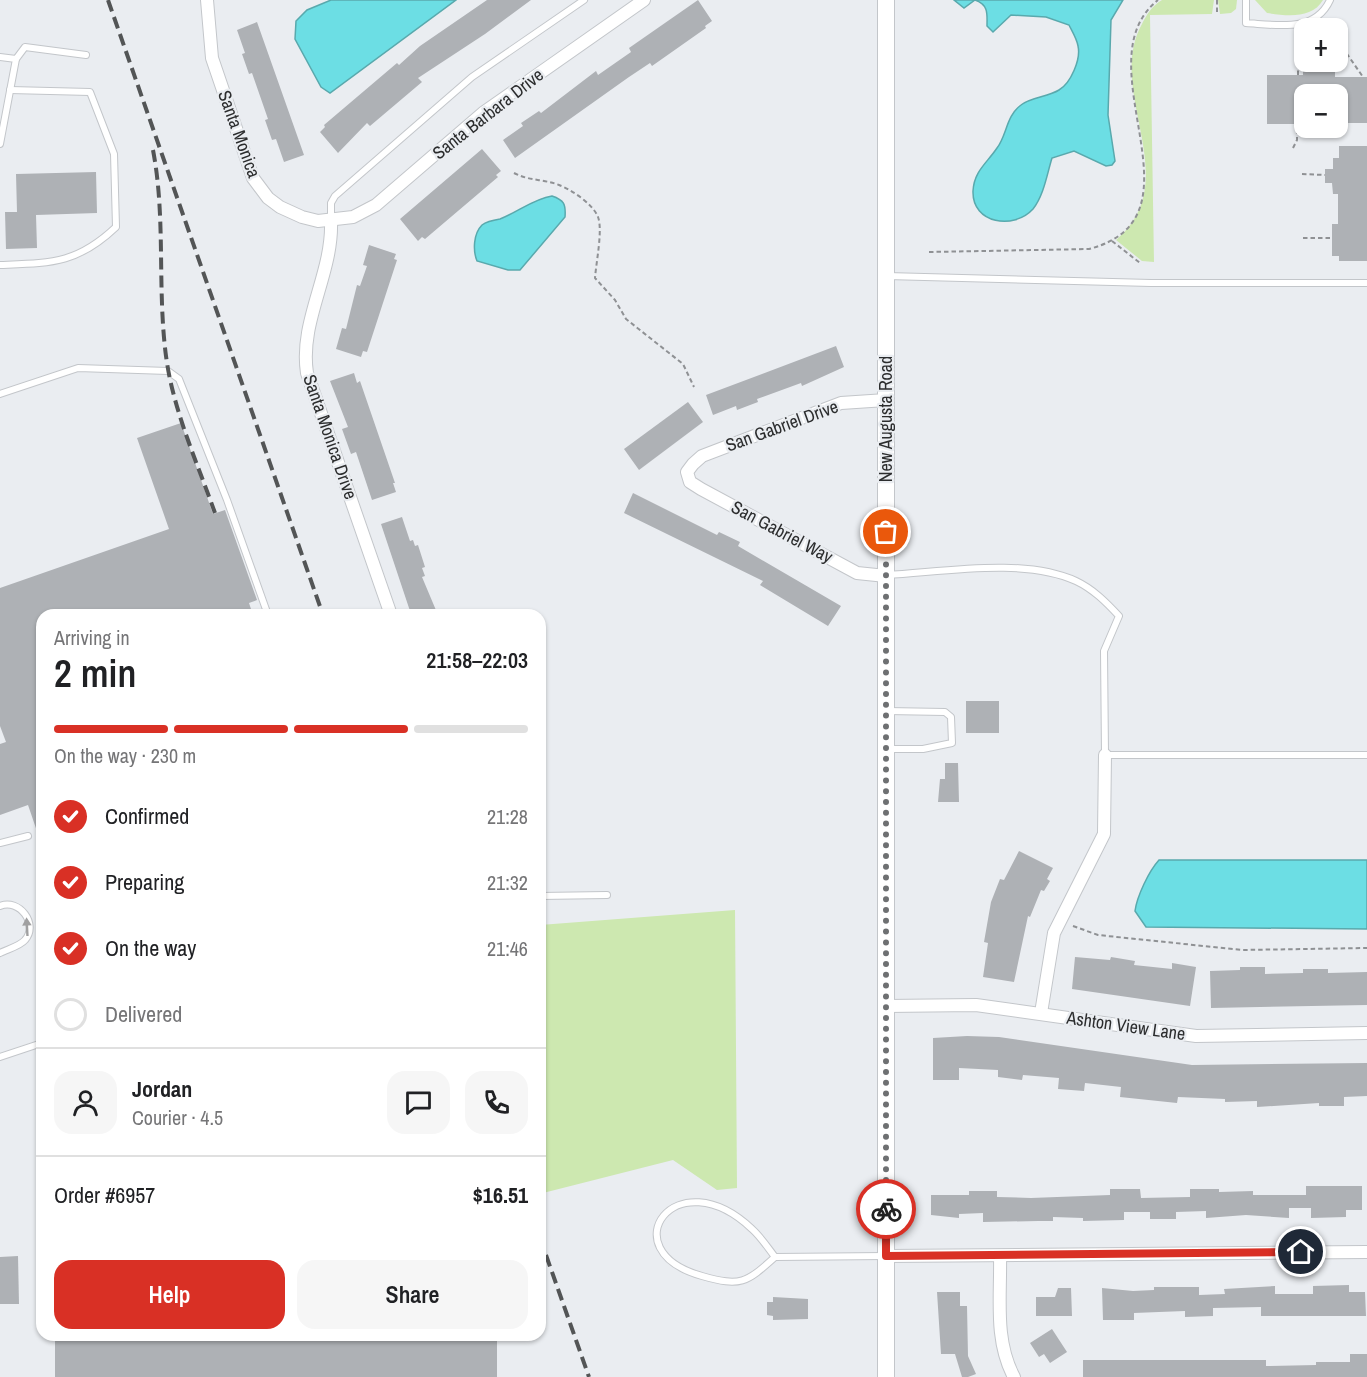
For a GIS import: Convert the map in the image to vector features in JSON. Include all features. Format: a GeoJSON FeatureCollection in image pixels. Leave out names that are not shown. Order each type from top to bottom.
{"type":"FeatureCollection","features":[{"type":"Feature","properties":{"kind":"street","name":"Santa Monica"},"geometry":{"type":"LineString","coordinates":[[207,0],[212,58],[253,178],[268,198],[285,210],[302,218],[331,221]]}},
{"type":"Feature","properties":{"kind":"street","name":"Santa Barbara Drive"},"geometry":{"type":"LineString","coordinates":[[331,221],[362,214],[376,205],[483,113],[644,0]]}},
{"type":"Feature","properties":{"kind":"street","name":"New Augusta Road"},"geometry":{"type":"LineString","coordinates":[[886,0],[886,1377]]}},
{"type":"Feature","properties":{"kind":"street","name":"Santa Monica Drive"},"geometry":{"type":"LineString","coordinates":[[331,221],[330,255],[306,342],[307,373],[389,609]]}},
{"type":"Feature","properties":{"kind":"street","name":"San Gabriel Drive"},"geometry":{"type":"LineString","coordinates":[[687,472],[702,456],[841,403],[886,400]]}},
{"type":"Feature","properties":{"kind":"street","name":"San Gabriel Way"},"geometry":{"type":"LineString","coordinates":[[687,472],[690,482],[701,489],[857,573],[886,576]]}},
{"type":"Feature","properties":{"kind":"street"},"geometry":{"type":"LineString","coordinates":[[1041,1013],[1054,933],[1104,834],[1105,755]]}},
{"type":"Feature","properties":{"kind":"street","name":"Ashton View Lane"},"geometry":{"type":"LineString","coordinates":[[886,1006],[976,1005],[1196,1036],[1367,1033]]}},
{"type":"Feature","properties":{"kind":"street"},"geometry":{"type":"LineString","coordinates":[[886,1256],[1367,1252]]}},
{"type":"Feature","properties":{"kind":"street"},"geometry":{"type":"LineString","coordinates":[[1000,1256],[1001,1341],[1005,1358],[1014,1377]]}},
{"type":"Feature","properties":{"kind":"lane"},"geometry":{"type":"LineString","coordinates":[[331,221],[331,203],[335,196],[472,77],[584,0]]}},
{"type":"Feature","properties":{"kind":"lane"},"geometry":{"type":"LineString","coordinates":[[1246,0],[1246,23],[1275,24],[1304,24],[1323,13],[1330,0]]}},
{"type":"Feature","properties":{"kind":"lane"},"geometry":{"type":"LineString","coordinates":[[0,144],[16,59],[25,47],[86,55]]}},
{"type":"Feature","properties":{"kind":"lane"},"geometry":{"type":"LineString","coordinates":[[0,57],[16,59]]}},
{"type":"Feature","properties":{"kind":"lane"},"geometry":{"type":"LineString","coordinates":[[0,265],[52,263],[94,247],[116,227],[114,154],[90,92],[10,90]]}},
{"type":"Feature","properties":{"kind":"lane"},"geometry":{"type":"LineString","coordinates":[[886,276],[1151,283],[1367,283]]}},
{"type":"Feature","properties":{"kind":"lane"},"geometry":{"type":"LineString","coordinates":[[0,394],[78,369],[168,371],[179,379],[227,500],[266,609]]}},
{"type":"Feature","properties":{"kind":"lane"},"geometry":{"type":"LineString","coordinates":[[886,576],[992,568],[1048,572],[1076,581],[1099,595],[1119,616],[1104,651],[1105,755],[1367,755]]}},
{"type":"Feature","properties":{"kind":"lane"},"geometry":{"type":"LineString","coordinates":[[886,711],[945,712],[951,717],[952,743],[923,750],[886,749]]}},
{"type":"Feature","properties":{"kind":"lane"},"geometry":{"type":"LineString","coordinates":[[0,843],[28,836]]}},
{"type":"Feature","properties":{"kind":"lane"},"geometry":{"type":"LineString","coordinates":[[546,896],[607,895]]}},
{"type":"Feature","properties":{"kind":"lane"},"geometry":{"type":"LineString","coordinates":[[0,906],[14,904],[21,908],[26,914],[30,928],[28,938],[22,943],[0,952]]}},
{"type":"Feature","properties":{"kind":"lane"},"geometry":{"type":"LineString","coordinates":[[0,1057],[36,1045]]}},
{"type":"Feature","properties":{"kind":"lane"},"geometry":{"type":"LineString","coordinates":[[775,1257],[753,1229],[730,1212],[709,1203],[672,1206],[664,1214],[659,1226],[658,1243],[671,1264],[685,1272],[736,1283],[752,1278],[775,1257],[886,1256]]}},
{"type":"Feature","properties":{"kind":"path"},"geometry":{"type":"LineString","coordinates":[[928,252],[1089,249],[1112,241],[1129,227],[1144,193],[1143,150],[1129,70],[1131,49],[1137,29],[1146,13],[1158,0]]}},
{"type":"Feature","properties":{"kind":"path"},"geometry":{"type":"LineString","coordinates":[[1217,0],[1217,14]]}},
{"type":"Feature","properties":{"kind":"path"},"geometry":{"type":"LineString","coordinates":[[1348,55],[1363,77]]}},
{"type":"Feature","properties":{"kind":"path"},"geometry":{"type":"LineString","coordinates":[[1293,148],[1297,138]]}},
{"type":"Feature","properties":{"kind":"path"},"geometry":{"type":"LineString","coordinates":[[514,173],[528,180],[558,185],[579,197],[598,217],[600,234],[595,278],[615,300],[626,320],[683,364],[694,387]]}},
{"type":"Feature","properties":{"kind":"path"},"geometry":{"type":"LineString","coordinates":[[1302,174],[1325,175]]}},
{"type":"Feature","properties":{"kind":"path"},"geometry":{"type":"LineString","coordinates":[[1303,238],[1332,238]]}},
{"type":"Feature","properties":{"kind":"path"},"geometry":{"type":"LineString","coordinates":[[1112,241],[1140,264]]}},
{"type":"Feature","properties":{"kind":"path"},"geometry":{"type":"LineString","coordinates":[[1073,926],[1107,936],[1242,950],[1367,948]]}},
{"type":"Feature","properties":{"kind":"green space"},"geometry":{"type":"Polygon","coordinates":[[[1162,0],[1214,0],[1212,14],[1150,15],[1154,262],[1142,261],[1116,240],[1136,216],[1145,190],[1145,163],[1132,78],[1133,50],[1146,17],[1162,0]]]}},
{"type":"Feature","properties":{"kind":"green space"},"geometry":{"type":"Polygon","coordinates":[[[1218,0],[1237,0],[1236,9],[1231,13],[1220,14],[1218,0]]]}},
{"type":"Feature","properties":{"kind":"green space"},"geometry":{"type":"Polygon","coordinates":[[[1255,0],[1323,0],[1306,13],[1291,15],[1267,13],[1255,0]]]}},
{"type":"Feature","properties":{"kind":"green space"},"geometry":{"type":"Polygon","coordinates":[[[735,910],[737,1188],[717,1190],[673,1160],[546,1192],[546,925],[735,910]]]}},
{"type":"Feature","properties":{"kind":"water"},"geometry":{"type":"Polygon","coordinates":[[[331,0],[456,0],[330,93],[321,87],[295,39],[296,21],[307,10],[331,0]]]}},
{"type":"Feature","properties":{"kind":"water"},"geometry":{"type":"Polygon","coordinates":[[[954,0],[975,0],[964,8],[954,0]]]}},
{"type":"Feature","properties":{"kind":"water"},"geometry":{"type":"Polygon","coordinates":[[[975,0],[1123,0],[1111,20],[1108,115],[1115,161],[1112,165],[1106,166],[1074,151],[1052,158],[1043,191],[1037,203],[1025,216],[1015,220],[996,220],[979,211],[973,191],[976,178],[1000,143],[1016,109],[1030,100],[1063,87],[1071,76],[1079,51],[1076,38],[1069,25],[1046,17],[1011,15],[993,32],[987,26],[985,7],[975,0]]]}},
{"type":"Feature","properties":{"kind":"water"},"geometry":{"type":"Polygon","coordinates":[[[552,196],[563,203],[565,217],[520,270],[508,270],[477,261],[475,243],[482,225],[552,196]]]}},
{"type":"Feature","properties":{"kind":"water"},"geometry":{"type":"Polygon","coordinates":[[[1159,860],[1367,860],[1367,929],[1146,927],[1135,911],[1144,884],[1159,860]]]}},
{"type":"Feature","properties":{"kind":"building"},"geometry":{"type":"Polygon","coordinates":[[[487,0],[531,0],[485,34],[418,78],[422,82],[370,126],[367,123],[338,153],[320,132],[325,127],[324,125],[397,63],[399,65],[420,46],[487,0]]]}},
{"type":"Feature","properties":{"kind":"building"},"geometry":{"type":"Polygon","coordinates":[[[698,0],[712,21],[705,26],[706,28],[652,66],[650,63],[629,77],[515,158],[503,140],[523,126],[521,123],[539,111],[541,113],[596,71],[598,75],[631,52],[629,48],[698,0]]]}},
{"type":"Feature","properties":{"kind":"building"},"geometry":{"type":"Polygon","coordinates":[[[257,22],[304,155],[284,162],[276,139],[272,140],[265,120],[268,119],[252,73],[249,74],[242,54],[245,53],[237,30],[257,22]]]}},
{"type":"Feature","properties":{"kind":"building"},"geometry":{"type":"Polygon","coordinates":[[[1303,72],[1335,72],[1335,77],[1367,77],[1367,123],[1348,123],[1348,84],[1294,84],[1294,124],[1267,124],[1267,75],[1303,75],[1303,72]]]}},
{"type":"Feature","properties":{"kind":"building"},"geometry":{"type":"Polygon","coordinates":[[[1339,146],[1367,146],[1367,261],[1339,261],[1339,256],[1332,256],[1332,224],[1338,224],[1338,194],[1333,194],[1332,183],[1325,183],[1325,169],[1333,169],[1333,158],[1339,158],[1339,146]]]}},
{"type":"Feature","properties":{"kind":"building"},"geometry":{"type":"Polygon","coordinates":[[[482,149],[501,171],[496,175],[498,177],[425,239],[422,237],[418,241],[400,219],[482,149]]]}},
{"type":"Feature","properties":{"kind":"building"},"geometry":{"type":"Polygon","coordinates":[[[96,172],[97,213],[36,215],[37,248],[6,249],[5,212],[17,212],[16,174],[96,172]]]}},
{"type":"Feature","properties":{"kind":"building"},"geometry":{"type":"Polygon","coordinates":[[[369,245],[396,254],[394,259],[397,260],[367,352],[363,351],[361,357],[336,349],[342,328],[346,329],[357,285],[360,286],[367,266],[363,265],[369,245]]]}},
{"type":"Feature","properties":{"kind":"building"},"geometry":{"type":"Polygon","coordinates":[[[836,346],[844,367],[802,386],[801,383],[757,399],[758,402],[737,410],[736,406],[713,415],[706,395],[836,346]]]}},
{"type":"Feature","properties":{"kind":"building"},"geometry":{"type":"Polygon","coordinates":[[[354,373],[357,383],[360,381],[395,483],[393,483],[396,492],[372,500],[356,452],[351,454],[342,429],[348,427],[330,381],[354,373]]]}},
{"type":"Feature","properties":{"kind":"building"},"geometry":{"type":"Polygon","coordinates":[[[688,402],[703,422],[639,470],[624,449],[688,402]]]}},
{"type":"Feature","properties":{"kind":"building"},"geometry":{"type":"Polygon","coordinates":[[[181,423],[213,514],[225,510],[257,600],[249,603],[251,609],[36,609],[36,828],[28,805],[0,815],[0,744],[6,742],[0,726],[0,588],[169,529],[137,438],[181,423]]]}},
{"type":"Feature","properties":{"kind":"building"},"geometry":{"type":"Polygon","coordinates":[[[633,493],[717,535],[719,532],[740,542],[738,546],[841,606],[828,626],[760,585],[763,581],[624,513],[633,493]]]}},
{"type":"Feature","properties":{"kind":"building"},"geometry":{"type":"Polygon","coordinates":[[[402,517],[410,541],[413,540],[415,546],[418,545],[425,567],[422,568],[425,576],[422,577],[435,609],[409,609],[381,524],[402,517]]]}},
{"type":"Feature","properties":{"kind":"building"},"geometry":{"type":"Polygon","coordinates":[[[966,701],[999,701],[999,733],[966,733],[966,701]]]}},
{"type":"Feature","properties":{"kind":"building"},"geometry":{"type":"Polygon","coordinates":[[[945,763],[958,763],[959,802],[938,802],[940,779],[945,779],[945,763]]]}},
{"type":"Feature","properties":{"kind":"building"},"geometry":{"type":"Polygon","coordinates":[[[1019,851],[1053,868],[1047,879],[1050,881],[1044,891],[1041,890],[1030,917],[1028,916],[1014,982],[983,977],[988,943],[984,942],[991,902],[1000,879],[1004,880],[1019,851]]]}},
{"type":"Feature","properties":{"kind":"building"},"geometry":{"type":"Polygon","coordinates":[[[1075,957],[1110,960],[1111,957],[1135,961],[1134,965],[1172,969],[1172,963],[1196,967],[1190,1006],[1072,989],[1075,957]]]}},
{"type":"Feature","properties":{"kind":"building"},"geometry":{"type":"Polygon","coordinates":[[[1240,967],[1265,967],[1265,974],[1303,973],[1303,969],[1328,969],[1328,973],[1367,972],[1367,1005],[1211,1008],[1210,971],[1240,970],[1240,967]]]}},
{"type":"Feature","properties":{"kind":"building"},"geometry":{"type":"Polygon","coordinates":[[[999,1037],[1192,1065],[1367,1063],[1367,1096],[1344,1097],[1344,1106],[1319,1106],[1319,1103],[1257,1107],[1257,1101],[1225,1102],[1225,1099],[1178,1097],[1177,1103],[1120,1097],[1121,1087],[1085,1083],[1084,1091],[1058,1089],[1059,1078],[1023,1075],[1022,1080],[998,1077],[998,1070],[959,1068],[959,1080],[933,1080],[933,1038],[999,1037]]]}},
{"type":"Feature","properties":{"kind":"building"},"geometry":{"type":"Polygon","coordinates":[[[1306,1186],[1362,1186],[1362,1210],[1346,1210],[1346,1217],[1311,1218],[1311,1208],[1289,1208],[1289,1218],[1246,1215],[1206,1218],[1206,1211],[1176,1212],[1176,1219],[1150,1219],[1150,1212],[1124,1212],[1124,1220],[1083,1221],[1083,1218],[1053,1217],[1053,1221],[983,1222],[983,1213],[959,1214],[959,1218],[931,1215],[931,1195],[969,1195],[969,1191],[997,1191],[997,1197],[1031,1198],[1110,1195],[1110,1189],[1140,1189],[1141,1198],[1190,1197],[1190,1189],[1219,1189],[1219,1192],[1253,1191],[1253,1195],[1306,1195],[1306,1186]]]}},
{"type":"Feature","properties":{"kind":"building"},"geometry":{"type":"Polygon","coordinates":[[[18,1256],[19,1304],[0,1304],[0,1257],[18,1256]]]}},
{"type":"Feature","properties":{"kind":"building"},"geometry":{"type":"Polygon","coordinates":[[[1349,1285],[1349,1292],[1365,1292],[1366,1316],[1261,1316],[1261,1307],[1213,1308],[1213,1316],[1185,1317],[1185,1311],[1134,1313],[1134,1320],[1103,1320],[1102,1288],[1133,1291],[1154,1290],[1154,1287],[1199,1287],[1199,1295],[1225,1294],[1224,1289],[1275,1286],[1275,1294],[1313,1294],[1313,1286],[1349,1285]]]}},
{"type":"Feature","properties":{"kind":"building"},"geometry":{"type":"Polygon","coordinates":[[[1058,1288],[1071,1288],[1072,1316],[1036,1316],[1036,1297],[1055,1297],[1058,1288]]]}},
{"type":"Feature","properties":{"kind":"building"},"geometry":{"type":"Polygon","coordinates":[[[937,1292],[960,1292],[960,1306],[967,1306],[968,1356],[976,1374],[962,1377],[955,1354],[941,1354],[937,1292]]]}},
{"type":"Feature","properties":{"kind":"building"},"geometry":{"type":"Polygon","coordinates":[[[773,1297],[808,1299],[808,1319],[773,1320],[773,1316],[767,1315],[767,1302],[773,1302],[773,1297]]]}},
{"type":"Feature","properties":{"kind":"building"},"geometry":{"type":"Polygon","coordinates":[[[1052,1329],[1067,1352],[1050,1363],[1044,1354],[1039,1357],[1030,1343],[1052,1329]]]}},
{"type":"Feature","properties":{"kind":"building"},"geometry":{"type":"Polygon","coordinates":[[[55,1341],[497,1341],[497,1377],[55,1377],[55,1341]]]}},
{"type":"Feature","properties":{"kind":"building"},"geometry":{"type":"Polygon","coordinates":[[[1350,1354],[1367,1354],[1367,1377],[1083,1377],[1083,1360],[1266,1360],[1266,1366],[1316,1365],[1316,1362],[1350,1362],[1350,1354]]]}},
{"type":"Feature","properties":{"kind":"railway"},"geometry":{"type":"LineString","coordinates":[[108,0],[321,609]]}},
{"type":"Feature","properties":{"kind":"railway"},"geometry":{"type":"LineString","coordinates":[[153,150],[159,201],[163,330],[169,376],[186,436],[215,513]]}},
{"type":"Feature","properties":{"kind":"railway"},"geometry":{"type":"LineString","coordinates":[[546,1255],[589,1377]]}},
{"type":"Feature","properties":{"kind":"way so far"},"geometry":{"type":"LineString","coordinates":[[886,532],[886,1209]]}},
{"type":"Feature","properties":{"kind":"route"},"geometry":{"type":"LineString","coordinates":[[886,1209],[886,1256],[1301,1252]]}}]}
